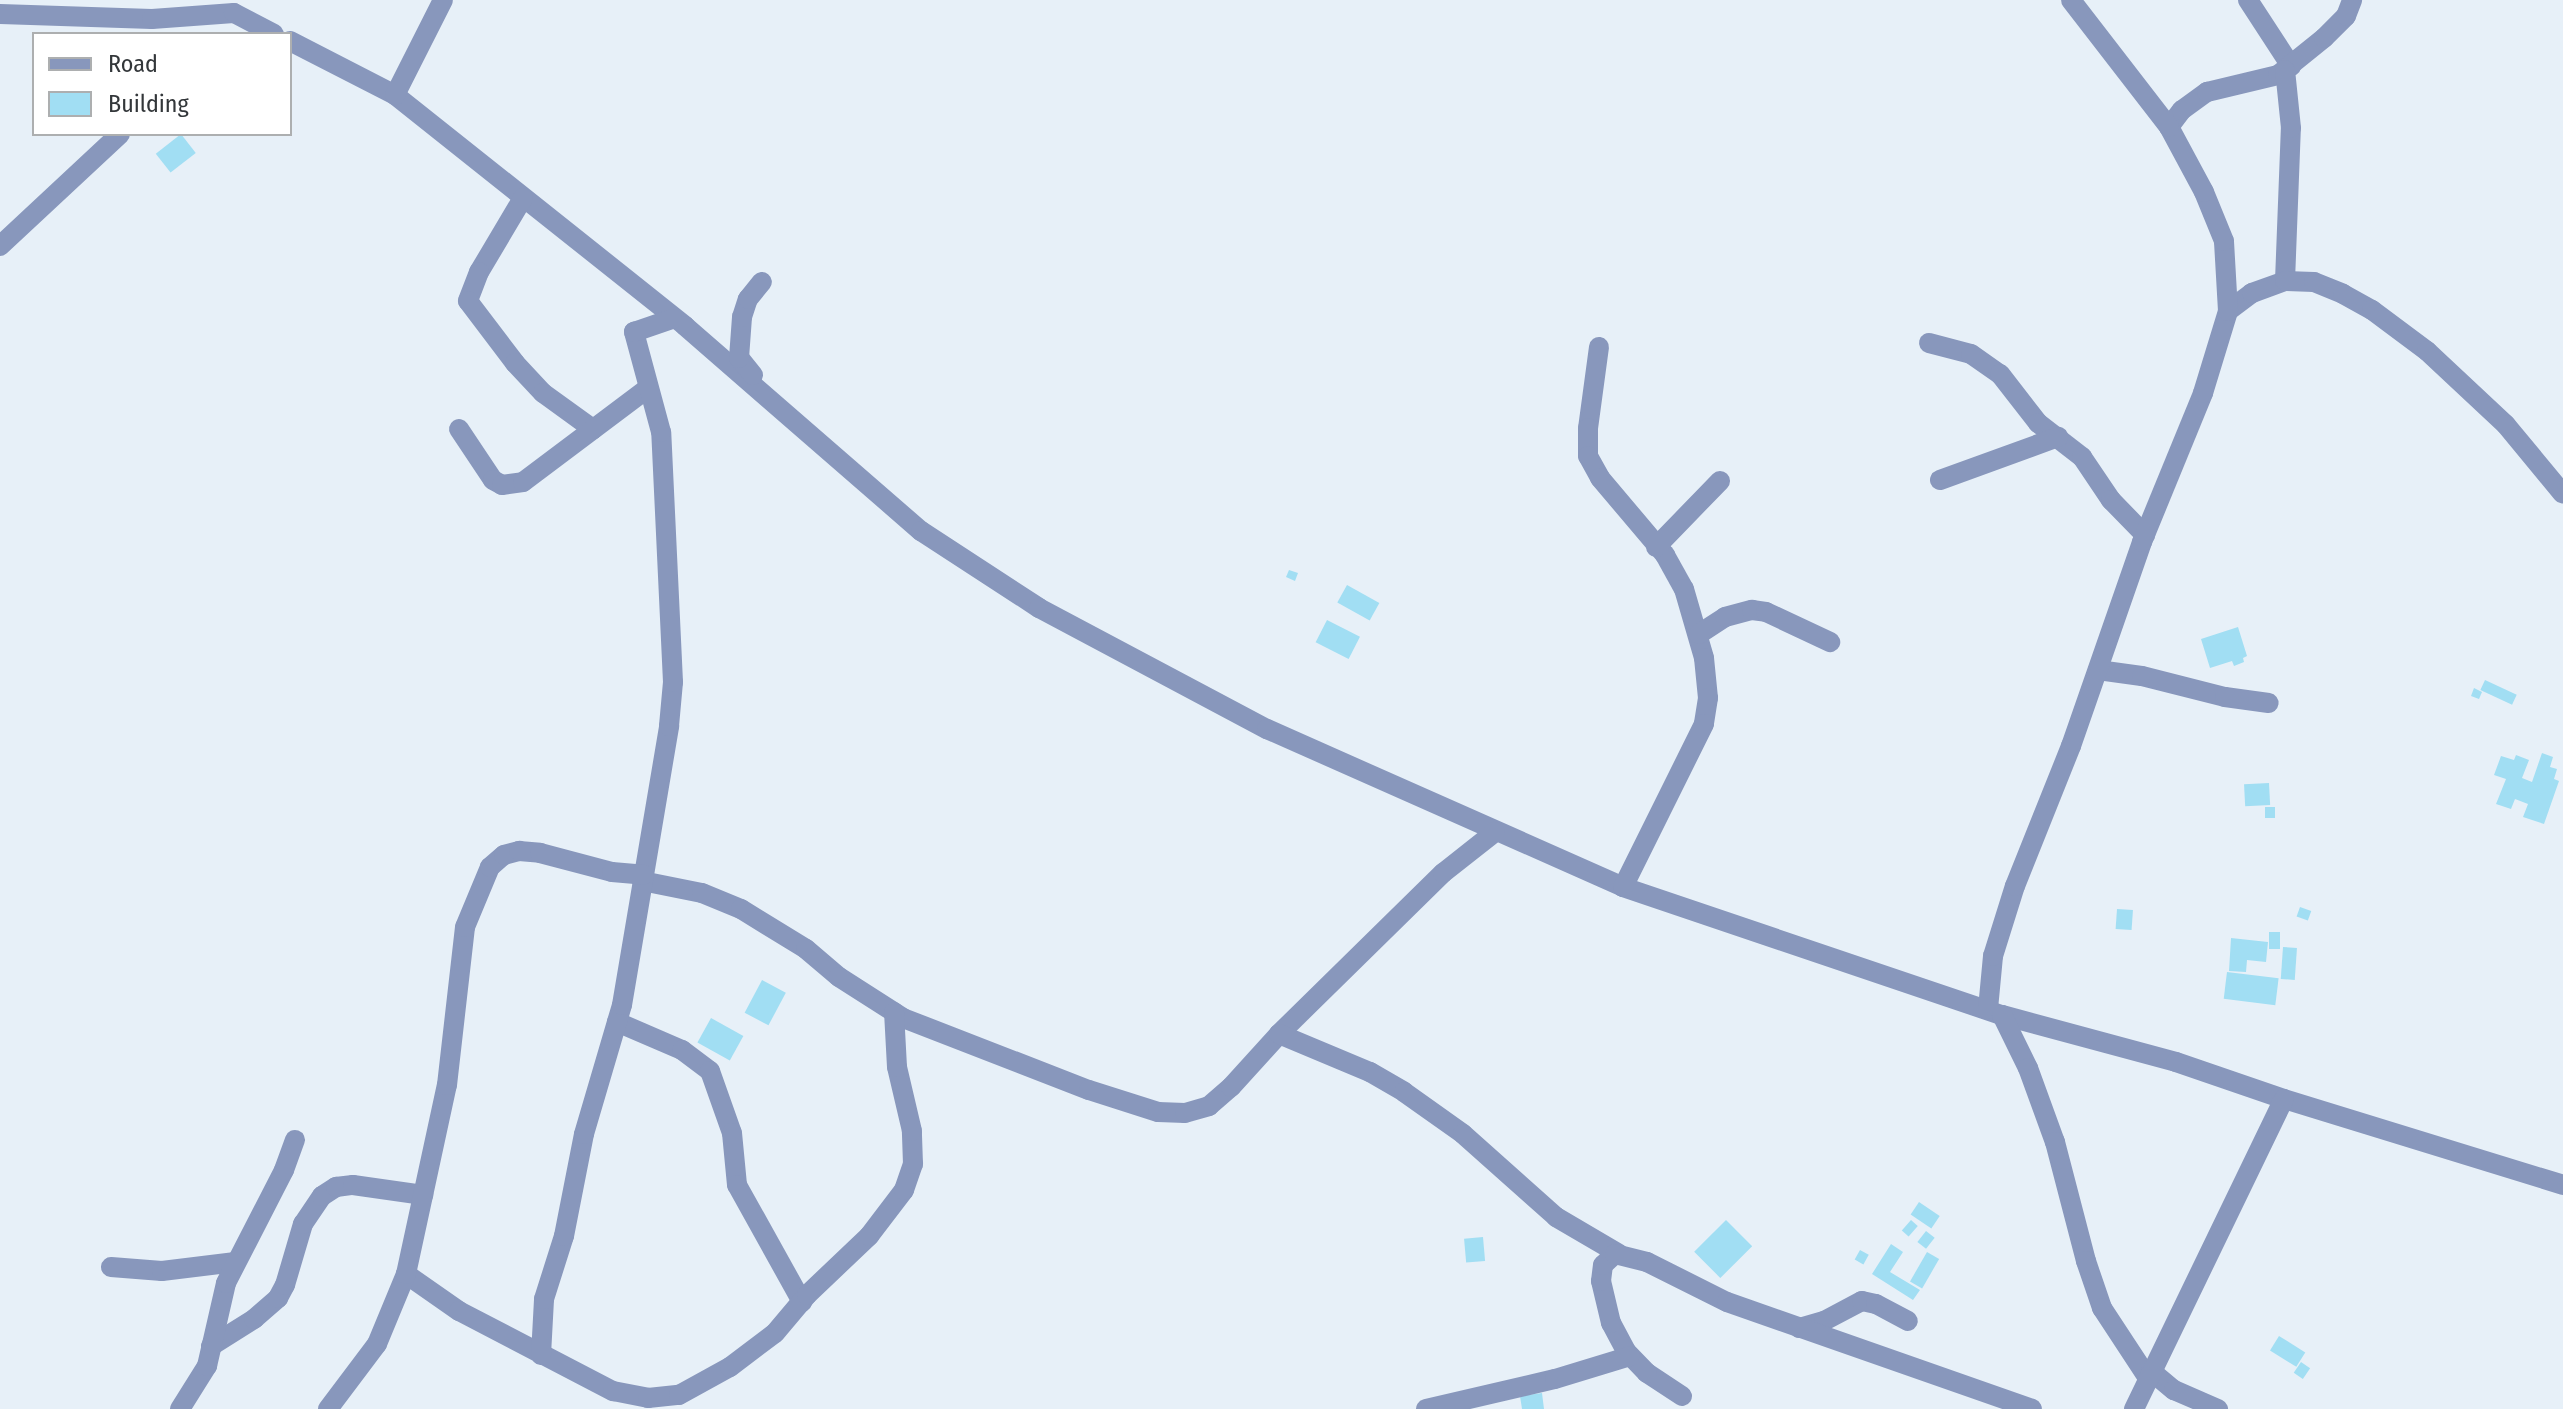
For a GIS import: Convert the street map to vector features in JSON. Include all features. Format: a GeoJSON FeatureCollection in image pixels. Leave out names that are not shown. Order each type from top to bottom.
{"type":"FeatureCollection","features":[{"type":"Feature","properties":{"kind":"street"},"geometry":{"type":"LineString","coordinates":[[395,95],[443,0]]}},
{"type":"Feature","properties":{"kind":"street"},"geometry":{"type":"LineString","coordinates":[[2071,0],[2169,127],[2204,192],[2224,241],[2228,311],[2203,393],[2145,535],[2003,922],[1993,956],[1995,1012],[2028,1068],[2055,1142],[2102,1308],[2150,1375],[2174,1390],[2218,1409]]}},
{"type":"Feature","properties":{"kind":"street"},"geometry":{"type":"LineString","coordinates":[[2248,0],[2288,68],[2291,128],[2285,281]]}},
{"type":"Feature","properties":{"kind":"street"},"geometry":{"type":"LineString","coordinates":[[2169,127],[2182,110],[2207,92],[2262,79],[2288,68],[2346,16],[2352,0]]}},
{"type":"Feature","properties":{"kind":"street"},"geometry":{"type":"LineString","coordinates":[[0,14],[152,19],[227,6],[262,32]]}},
{"type":"Feature","properties":{"kind":"street"},"geometry":{"type":"LineString","coordinates":[[292,42],[395,95],[672,319],[685,326],[921,531],[1039,608],[1267,729],[1623,887],[1995,1012],[2176,1062],[2284,1099],[2563,1185]]}},
{"type":"Feature","properties":{"kind":"street"},"geometry":{"type":"LineString","coordinates":[[0,246],[118,136]]}},
{"type":"Feature","properties":{"kind":"street"},"geometry":{"type":"LineString","coordinates":[[523,198],[479,272],[468,301],[515,363],[543,393],[593,429]]}},
{"type":"Feature","properties":{"kind":"street"},"geometry":{"type":"LineString","coordinates":[[2228,311],[2252,293],[2285,281],[2314,282],[2329,288],[2403,331],[2506,425],[2563,494]]}},
{"type":"Feature","properties":{"kind":"street"},"geometry":{"type":"LineString","coordinates":[[762,282],[748,299],[742,317],[739,358],[779,406]]}},
{"type":"Feature","properties":{"kind":"street"},"geometry":{"type":"LineString","coordinates":[[541,1355],[544,1299],[564,1236],[584,1134],[617,1022],[663,770],[673,682],[661,432],[634,332],[672,319]]}},
{"type":"Feature","properties":{"kind":"street"},"geometry":{"type":"LineString","coordinates":[[1929,343],[1987,362],[2038,423],[2082,457],[2111,500],[2145,535]]}},
{"type":"Feature","properties":{"kind":"street"},"geometry":{"type":"LineString","coordinates":[[1599,347],[1588,428],[1588,456],[1600,478],[1665,555],[1684,589],[1699,634],[1708,698],[1704,724],[1623,887]]}},
{"type":"Feature","properties":{"kind":"street"},"geometry":{"type":"LineString","coordinates":[[459,429],[483,469],[502,485],[523,482],[648,388]]}},
{"type":"Feature","properties":{"kind":"street"},"geometry":{"type":"LineString","coordinates":[[1940,480],[2058,437]]}},
{"type":"Feature","properties":{"kind":"street"},"geometry":{"type":"LineString","coordinates":[[1656,547],[1720,481]]}},
{"type":"Feature","properties":{"kind":"street"},"geometry":{"type":"LineString","coordinates":[[1699,634],[1725,617],[1752,610],[1766,612],[1830,642]]}},
{"type":"Feature","properties":{"kind":"street"},"geometry":{"type":"LineString","coordinates":[[2098,670],[2142,676],[2225,697],[2269,703]]}},
{"type":"Feature","properties":{"kind":"street"},"geometry":{"type":"LineString","coordinates":[[328,1409],[377,1344],[406,1274],[447,1085],[465,927],[490,867],[504,855],[519,851],[540,853],[702,893],[741,909],[806,949],[839,977],[894,1012],[1089,1090],[1158,1112],[1185,1113],[1209,1106],[1443,873],[1495,832]]}},
{"type":"Feature","properties":{"kind":"street"},"geometry":{"type":"LineString","coordinates":[[406,1274],[459,1311],[613,1391],[648,1398],[685,1400],[775,1333],[869,1236],[904,1190],[913,1164],[912,1131],[897,1067],[894,1012]]}},
{"type":"Feature","properties":{"kind":"street"},"geometry":{"type":"LineString","coordinates":[[617,1022],[682,1050],[710,1071],[732,1133],[737,1185],[802,1302]]}},
{"type":"Feature","properties":{"kind":"street"},"geometry":{"type":"LineString","coordinates":[[1279,1034],[1370,1072],[1404,1092],[1463,1134],[1556,1217],[1619,1254],[1647,1262],[1727,1302],[1999,1404],[2032,1409]]}},
{"type":"Feature","properties":{"kind":"street"},"geometry":{"type":"LineString","coordinates":[[2134,1409],[2284,1099]]}},
{"type":"Feature","properties":{"kind":"street"},"geometry":{"type":"LineString","coordinates":[[180,1409],[207,1366],[226,1283],[284,1170],[295,1140]]}},
{"type":"Feature","properties":{"kind":"street"},"geometry":{"type":"LineString","coordinates":[[211,1346],[254,1319],[278,1298],[303,1224],[322,1196],[336,1187],[353,1185],[423,1195]]}},
{"type":"Feature","properties":{"kind":"street"},"geometry":{"type":"LineString","coordinates":[[1619,1254],[1607,1258],[1601,1281],[1611,1323],[1630,1356],[1647,1373],[1682,1396]]}},
{"type":"Feature","properties":{"kind":"street"},"geometry":{"type":"LineString","coordinates":[[111,1267],[162,1271],[235,1262]]}},
{"type":"Feature","properties":{"kind":"street"},"geometry":{"type":"LineString","coordinates":[[1799,1328],[1824,1321],[1862,1301],[1876,1304],[1908,1321]]}},
{"type":"Feature","properties":{"kind":"street"},"geometry":{"type":"LineString","coordinates":[[1426,1409],[1555,1379],[1630,1356]]}},
{"type":"Feature","properties":{"kind":"building"},"geometry":{"type":"Polygon","coordinates":[[[183,136],[196,153],[171,173],[156,154],[183,136]]]}},
{"type":"Feature","properties":{"kind":"building"},"geometry":{"type":"Polygon","coordinates":[[[1289,570],[1298,573],[1295,581],[1286,577],[1289,570]]]}},
{"type":"Feature","properties":{"kind":"building"},"geometry":{"type":"Polygon","coordinates":[[[1347,585],[1379,603],[1370,620],[1337,602],[1347,585]]]}},
{"type":"Feature","properties":{"kind":"building"},"geometry":{"type":"Polygon","coordinates":[[[1327,620],[1360,637],[1349,659],[1316,642],[1327,620]]]}},
{"type":"Feature","properties":{"kind":"building"},"geometry":{"type":"Polygon","coordinates":[[[2238,627],[2247,656],[2243,658],[2244,662],[2234,666],[2232,661],[2210,668],[2201,639],[2238,627]]]}},
{"type":"Feature","properties":{"kind":"building"},"geometry":{"type":"Polygon","coordinates":[[[2485,680],[2517,695],[2512,705],[2480,690],[2485,680]]]}},
{"type":"Feature","properties":{"kind":"building"},"geometry":{"type":"Polygon","coordinates":[[[2474,688],[2482,692],[2479,699],[2471,696],[2474,688]]]}},
{"type":"Feature","properties":{"kind":"building"},"geometry":{"type":"Polygon","coordinates":[[[2542,753],[2553,757],[2550,767],[2557,769],[2554,779],[2559,781],[2544,824],[2523,817],[2528,804],[2515,799],[2511,809],[2496,804],[2506,779],[2494,775],[2501,756],[2514,760],[2516,755],[2529,760],[2522,778],[2532,782],[2542,753]]]}},
{"type":"Feature","properties":{"kind":"building"},"geometry":{"type":"Polygon","coordinates":[[[2269,783],[2270,805],[2245,806],[2244,784],[2269,783]]]}},
{"type":"Feature","properties":{"kind":"building"},"geometry":{"type":"Polygon","coordinates":[[[2265,807],[2275,807],[2275,818],[2265,818],[2265,807]]]}},
{"type":"Feature","properties":{"kind":"building"},"geometry":{"type":"Polygon","coordinates":[[[2300,907],[2311,911],[2308,921],[2297,916],[2300,907]]]}},
{"type":"Feature","properties":{"kind":"building"},"geometry":{"type":"Polygon","coordinates":[[[2117,909],[2133,910],[2132,930],[2116,929],[2117,909]]]}},
{"type":"Feature","properties":{"kind":"building"},"geometry":{"type":"Polygon","coordinates":[[[2269,932],[2280,932],[2280,949],[2269,949],[2269,932]]]}},
{"type":"Feature","properties":{"kind":"building"},"geometry":{"type":"Polygon","coordinates":[[[2231,938],[2268,942],[2266,962],[2247,960],[2246,972],[2229,971],[2231,938]]]}},
{"type":"Feature","properties":{"kind":"building"},"geometry":{"type":"Polygon","coordinates":[[[2283,947],[2297,948],[2295,980],[2281,979],[2283,947]]]}},
{"type":"Feature","properties":{"kind":"building"},"geometry":{"type":"Polygon","coordinates":[[[2227,972],[2279,978],[2275,1005],[2224,999],[2227,972]]]}},
{"type":"Feature","properties":{"kind":"building"},"geometry":{"type":"Polygon","coordinates":[[[762,980],[786,993],[768,1025],[745,1013],[762,980]]]}},
{"type":"Feature","properties":{"kind":"building"},"geometry":{"type":"Polygon","coordinates":[[[711,1018],[743,1036],[730,1060],[697,1042],[711,1018]]]}},
{"type":"Feature","properties":{"kind":"building"},"geometry":{"type":"Polygon","coordinates":[[[1919,1202],[1940,1216],[1931,1228],[1911,1214],[1919,1202]]]}},
{"type":"Feature","properties":{"kind":"building"},"geometry":{"type":"Polygon","coordinates":[[[1726,1220],[1752,1246],[1720,1278],[1694,1252],[1726,1220]]]}},
{"type":"Feature","properties":{"kind":"building"},"geometry":{"type":"Polygon","coordinates":[[[1911,1220],[1918,1226],[1909,1236],[1902,1231],[1911,1220]]]}},
{"type":"Feature","properties":{"kind":"building"},"geometry":{"type":"Polygon","coordinates":[[[1926,1231],[1935,1238],[1926,1249],[1917,1242],[1926,1231]]]}},
{"type":"Feature","properties":{"kind":"building"},"geometry":{"type":"Polygon","coordinates":[[[1483,1237],[1485,1261],[1466,1263],[1464,1239],[1483,1237]]]}},
{"type":"Feature","properties":{"kind":"building"},"geometry":{"type":"Polygon","coordinates":[[[1891,1244],[1903,1252],[1890,1272],[1920,1290],[1913,1300],[1872,1274],[1891,1244]]]}},
{"type":"Feature","properties":{"kind":"building"},"geometry":{"type":"Polygon","coordinates":[[[1860,1250],[1869,1255],[1863,1264],[1855,1260],[1860,1250]]]}},
{"type":"Feature","properties":{"kind":"building"},"geometry":{"type":"Polygon","coordinates":[[[1927,1252],[1939,1259],[1922,1288],[1910,1281],[1927,1252]]]}},
{"type":"Feature","properties":{"kind":"building"},"geometry":{"type":"Polygon","coordinates":[[[2279,1336],[2305,1352],[2296,1367],[2270,1350],[2279,1336]]]}},
{"type":"Feature","properties":{"kind":"building"},"geometry":{"type":"Polygon","coordinates":[[[2301,1362],[2310,1368],[2303,1379],[2294,1373],[2301,1362]]]}},
{"type":"Feature","properties":{"kind":"building"},"geometry":{"type":"Polygon","coordinates":[[[1542,1393],[1544,1409],[1522,1409],[1520,1396],[1542,1393]]]}}]}
